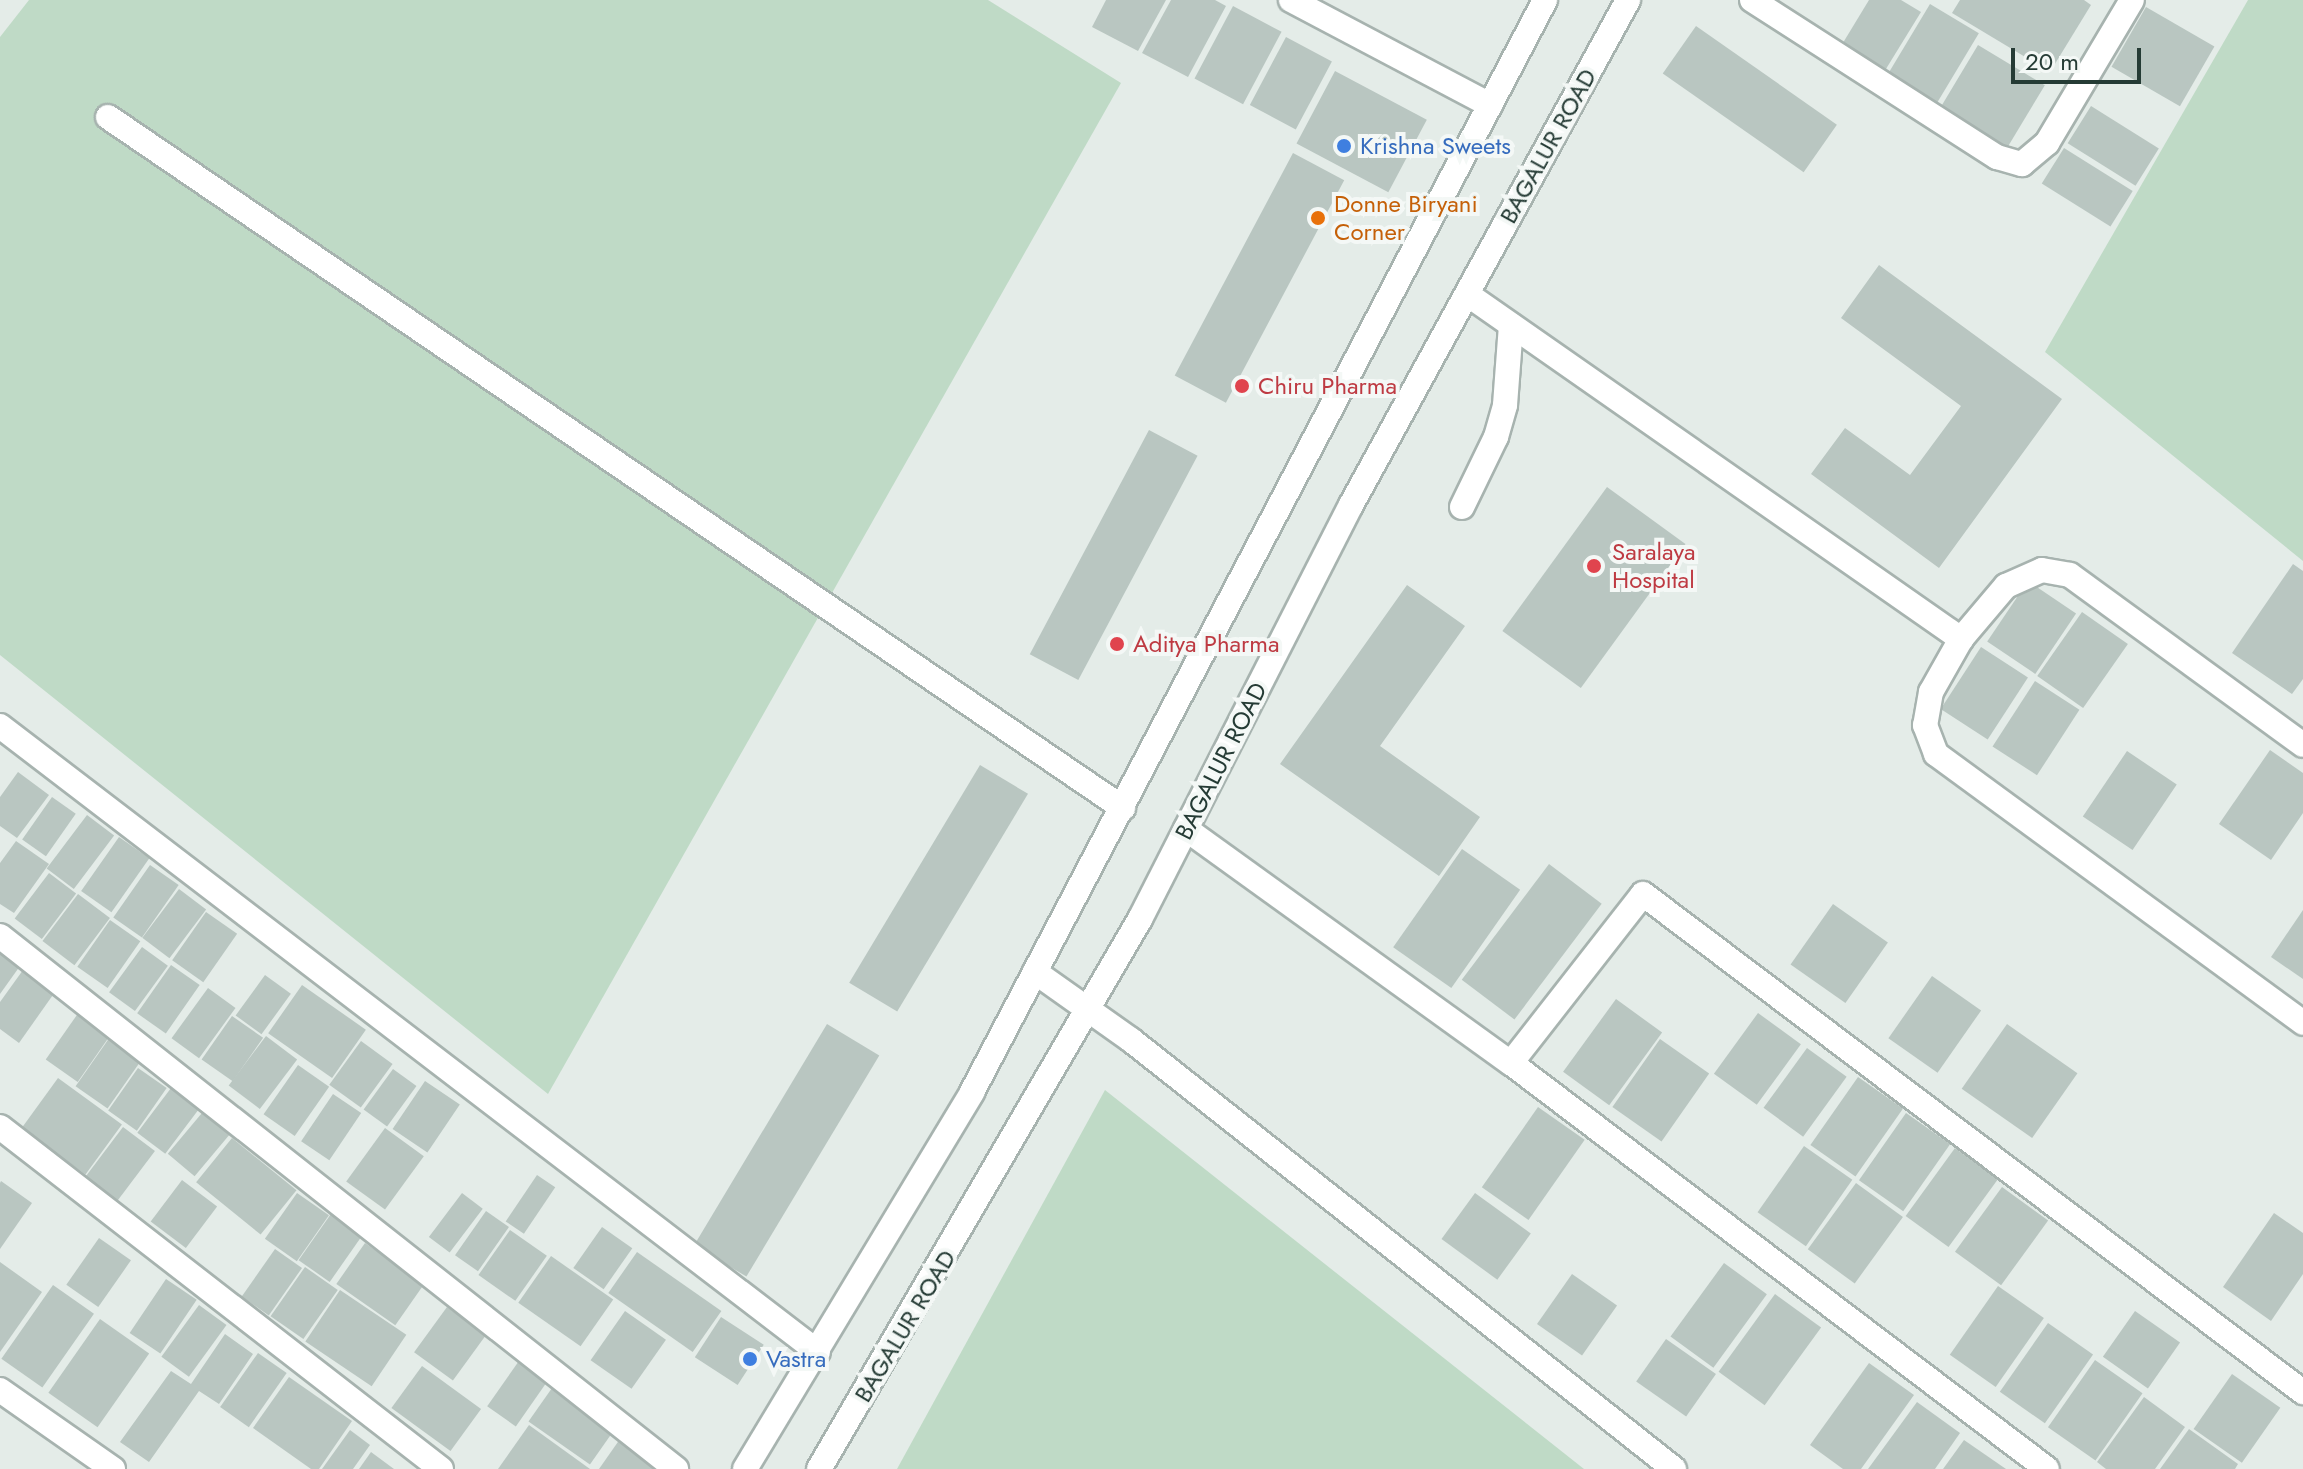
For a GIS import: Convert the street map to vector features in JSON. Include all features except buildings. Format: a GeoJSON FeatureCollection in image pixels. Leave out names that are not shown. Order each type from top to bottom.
{"type":"FeatureCollection","features":[{"type":"Feature","properties":{"kind":"street"},"geometry":{"type":"LineString","coordinates":[[1291,0],[1490,105]]}},
{"type":"Feature","properties":{"kind":"street"},"geometry":{"type":"LineString","coordinates":[[745,1469],[972,1092],[1545,0]]}},
{"type":"Feature","properties":{"kind":"street","name":"BAGALUR ROAD"},"geometry":{"type":"LineString","coordinates":[[819,1469],[1087,1011],[1186,829],[1351,505],[1628,0]]}},
{"type":"Feature","properties":{"kind":"street"},"geometry":{"type":"LineString","coordinates":[[1752,0],[1997,157],[2022,164],[2047,143],[2126,2]]}},
{"type":"Feature","properties":{"kind":"street"},"geometry":{"type":"LineString","coordinates":[[108,117],[1123,808]]}},
{"type":"Feature","properties":{"kind":"street"},"geometry":{"type":"LineString","coordinates":[[1467,294],[1961,639]]}},
{"type":"Feature","properties":{"kind":"street"},"geometry":{"type":"LineString","coordinates":[[1462,507],[1496,437],[1505,405],[1511,325]]}},
{"type":"Feature","properties":{"kind":"street"},"geometry":{"type":"LineString","coordinates":[[2303,745],[2070,575],[2042,570],[2006,586],[1961,639],[1931,692],[1925,725],[1936,754],[2303,1023]]}},
{"type":"Feature","properties":{"kind":"street"},"geometry":{"type":"LineString","coordinates":[[0,726],[818,1352]]}},
{"type":"Feature","properties":{"kind":"street"},"geometry":{"type":"LineString","coordinates":[[1186,829],[1511,1063],[2047,1469]]}},
{"type":"Feature","properties":{"kind":"street"},"geometry":{"type":"LineString","coordinates":[[1511,1063],[1643,894],[2303,1392]]}},
{"type":"Feature","properties":{"kind":"street"},"geometry":{"type":"LineString","coordinates":[[0,936],[676,1469]]}},
{"type":"Feature","properties":{"kind":"street"},"geometry":{"type":"LineString","coordinates":[[1035,972],[1674,1469]]}},
{"type":"Feature","properties":{"kind":"street"},"geometry":{"type":"LineString","coordinates":[[0,1127],[441,1469]]}},
{"type":"Feature","properties":{"kind":"street"},"geometry":{"type":"LineString","coordinates":[[0,1390],[113,1469]]}},
{"type":"Feature","properties":{"kind":"green space"},"geometry":{"type":"Polygon","coordinates":[[[29,0],[988,0],[1121,83],[548,1094],[0,655],[0,37],[29,0]]]}},
{"type":"Feature","properties":{"kind":"green space"},"geometry":{"type":"Polygon","coordinates":[[[2248,0],[2303,0],[2303,561],[2045,352],[2248,0]]]}},
{"type":"Feature","properties":{"kind":"green space"},"geometry":{"type":"Polygon","coordinates":[[[1105,1090],[1584,1469],[897,1469],[1105,1090]]]}},
{"type":"Feature","properties":{"kind":"place","name":"Krishna Sweets"},"geometry":{"type":"Point","coordinates":[1344,146]}},
{"type":"Feature","properties":{"kind":"place","name":"Donne Biryani Corner"},"geometry":{"type":"Point","coordinates":[1318,218]}},
{"type":"Feature","properties":{"kind":"place","name":"Chiru Pharma"},"geometry":{"type":"Point","coordinates":[1242,386]}},
{"type":"Feature","properties":{"kind":"place","name":"Saralaya Hospital"},"geometry":{"type":"Point","coordinates":[1594,566]}},
{"type":"Feature","properties":{"kind":"place","name":"Aditya Pharma"},"geometry":{"type":"Point","coordinates":[1117,644]}},
{"type":"Feature","properties":{"kind":"place","name":"Vastra"},"geometry":{"type":"Point","coordinates":[750,1359]}}]}
